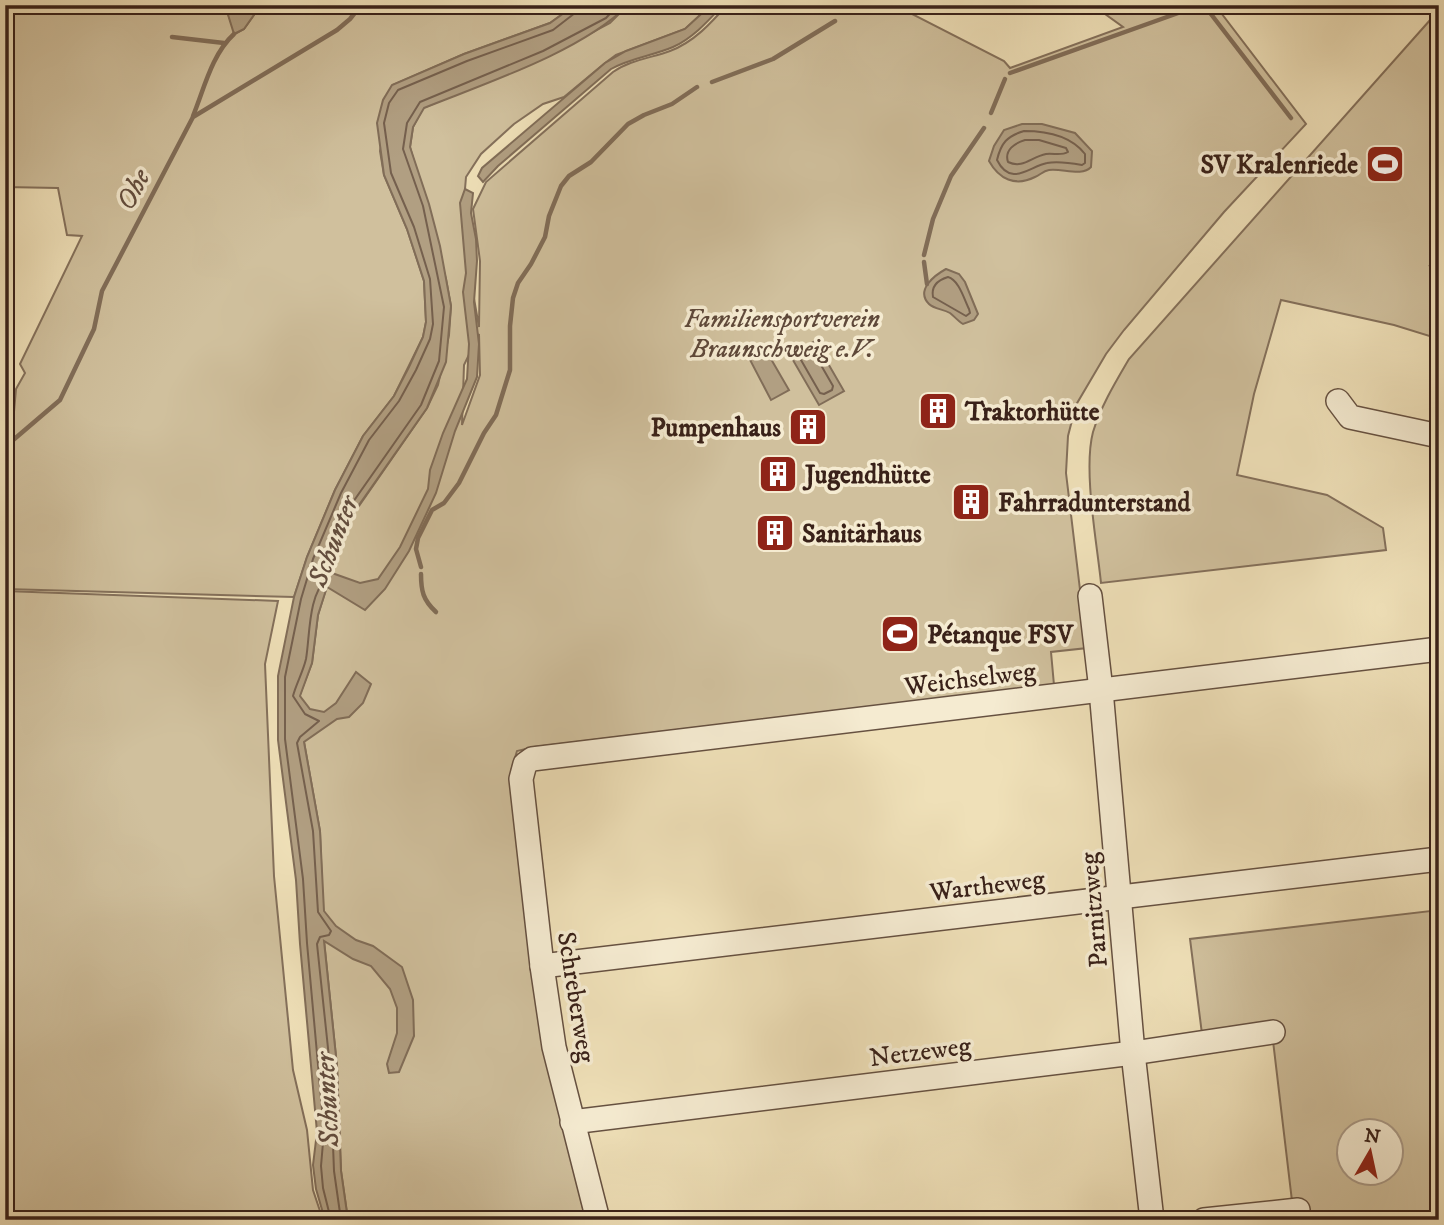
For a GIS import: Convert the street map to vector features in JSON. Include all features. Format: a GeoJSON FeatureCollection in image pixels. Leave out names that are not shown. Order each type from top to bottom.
{"type":"FeatureCollection","features":[{"type":"Feature","properties":{"kind":"street"},"geometry":{"type":"LineString","coordinates":[[1338,401],[1350,417],[1439,436]]}},
{"type":"Feature","properties":{"kind":"street","name":"Parnitzweg"},"geometry":{"type":"LineString","coordinates":[[1090,596],[1121,897],[1133,1053],[1152,1220]]}},
{"type":"Feature","properties":{"kind":"street","name":"Weichselweg"},"geometry":{"type":"LineString","coordinates":[[520,779],[525,764],[539,757],[1439,649]]}},
{"type":"Feature","properties":{"kind":"street","name":"Schreberweg"},"geometry":{"type":"LineString","coordinates":[[520,779],[554,1047],[598,1220]]}},
{"type":"Feature","properties":{"kind":"street","name":"Wartheweg"},"geometry":{"type":"LineString","coordinates":[[542,966],[1439,859]]}},
{"type":"Feature","properties":{"kind":"street","name":"Netzeweg"},"geometry":{"type":"LineString","coordinates":[[572,1122],[1133,1053],[1273,1032]]}},
{"type":"Feature","properties":{"kind":"street"},"geometry":{"type":"LineString","coordinates":[[1204,1220],[1298,1210]]}},
{"type":"Feature","properties":{"kind":"green space"},"geometry":{"type":"Polygon","coordinates":[[[5,5],[225,5],[235,34],[244,29],[261,5],[575,5],[550,23],[464,54],[393,85],[380,151],[384,175],[407,229],[424,281],[426,322],[423,337],[394,396],[363,436],[335,490],[307,557],[294,597],[5,589],[5,444],[13,423],[16,389],[25,373],[20,364],[82,236],[67,235],[58,188],[5,187],[5,5]]]}},
{"type":"Feature","properties":{"kind":"green space","name":"Familiensportverein Braunschweig e.V."},"geometry":{"type":"Polygon","coordinates":[[[628,5],[711,5],[685,29],[616,55],[564,97],[543,104],[514,124],[481,154],[466,177],[465,189],[466,253],[479,327],[480,261],[473,209],[486,182],[613,72],[687,43],[727,5],[909,5],[908,12],[1004,61],[1010,68],[1123,27],[1098,9],[1082,5],[1134,5],[1163,13],[1185,5],[1215,5],[1306,124],[1224,212],[1124,330],[1106,354],[1076,405],[1068,436],[1066,473],[1087,648],[1051,652],[1054,685],[517,751],[511,771],[531,966],[542,1042],[586,1220],[348,1220],[341,1171],[337,1066],[324,940],[320,831],[299,697],[312,663],[318,615],[352,516],[427,408],[438,385],[449,335],[451,306],[410,147],[413,127],[423,108],[546,57],[610,23],[628,5]],[[479,334],[464,365],[462,425],[480,375],[479,334]]]}},
{"type":"Feature","properties":{"kind":"green space"},"geometry":{"type":"Polygon","coordinates":[[[1439,10],[1439,273],[1429,265],[1439,275],[1439,339],[1394,325],[1281,300],[1254,394],[1237,475],[1327,495],[1383,528],[1386,550],[1101,583],[1090,486],[1090,448],[1100,413],[1129,359],[1439,10]]]}},
{"type":"Feature","properties":{"kind":"green space"},"geometry":{"type":"Polygon","coordinates":[[[5,591],[278,601],[265,664],[274,876],[293,1070],[307,1130],[313,1190],[323,1220],[5,1220],[5,591]]]}},
{"type":"Feature","properties":{"kind":"green space"},"geometry":{"type":"Polygon","coordinates":[[[1439,910],[1439,1220],[1283,1220],[1294,1218],[1271,1024],[1202,1034],[1190,939],[1439,910]]]}},
{"type":"Feature","properties":{"kind":"water"},"geometry":{"type":"Polygon","coordinates":[[[225,5],[261,5],[244,29],[234,34],[225,5]]]}},
{"type":"Feature","properties":{"kind":"water","name":"Schunter"},"geometry":{"type":"Polygon","coordinates":[[[575,5],[628,5],[608,22],[559,52],[424,108],[413,127],[410,147],[440,246],[451,306],[446,362],[427,408],[352,515],[332,573],[360,583],[378,579],[400,547],[428,489],[430,470],[443,433],[467,379],[469,344],[463,292],[466,273],[460,203],[465,189],[473,193],[471,213],[476,239],[474,302],[479,344],[477,377],[455,431],[436,493],[409,551],[385,589],[365,610],[327,587],[318,615],[312,663],[300,696],[310,709],[324,712],[336,703],[356,672],[371,684],[363,703],[349,717],[337,719],[304,742],[320,831],[324,911],[336,926],[356,940],[373,946],[402,967],[413,1000],[414,1036],[399,1072],[389,1073],[387,1064],[397,1033],[397,1008],[390,989],[371,966],[353,959],[324,941],[337,1066],[341,1171],[348,1220],[325,1220],[316,1189],[313,1165],[317,1132],[296,880],[278,740],[278,676],[294,597],[307,557],[335,490],[363,436],[394,396],[423,337],[426,322],[424,281],[407,229],[384,175],[377,123],[383,100],[392,85],[464,54],[550,23],[575,5]]]}},
{"type":"Feature","properties":{"kind":"water"},"geometry":{"type":"Polygon","coordinates":[[[711,5],[723,5],[687,39],[673,47],[611,69],[483,182],[478,176],[482,168],[605,63],[626,51],[685,29],[711,5]]]}},
{"type":"Feature","properties":{"kind":"water"},"geometry":{"type":"Polygon","coordinates":[[[1022,124],[1042,124],[1075,133],[1092,151],[1091,167],[1077,172],[1049,170],[1021,181],[1003,177],[989,161],[994,146],[1004,130],[1022,124]]]}},
{"type":"Feature","properties":{"kind":"water"},"geometry":{"type":"Polygon","coordinates":[[[946,269],[959,274],[965,282],[978,314],[974,320],[963,324],[950,313],[931,306],[925,299],[925,288],[946,269]]]}},
{"type":"Feature","properties":{"kind":"water"},"geometry":{"type":"Polygon","coordinates":[[[815,341],[844,391],[819,405],[790,355],[815,341]]]}},
{"type":"Feature","properties":{"kind":"water"},"geometry":{"type":"Polygon","coordinates":[[[760,344],[789,390],[771,400],[747,351],[760,344]]]}},
{"type":"Feature","properties":{"kind":"waterway","name":"Ohe"},"geometry":{"type":"LineString","coordinates":[[5,447],[60,400],[94,329],[102,291],[193,117],[337,30],[361,5]]}},
{"type":"Feature","properties":{"kind":"waterway"},"geometry":{"type":"LineString","coordinates":[[1204,5],[1291,118]]}},
{"type":"Feature","properties":{"kind":"waterway"},"geometry":{"type":"LineString","coordinates":[[1010,73],[1181,12]]}},
{"type":"Feature","properties":{"kind":"waterway"},"geometry":{"type":"LineString","coordinates":[[712,82],[773,59],[835,21]]}},
{"type":"Feature","properties":{"kind":"waterway"},"geometry":{"type":"LineString","coordinates":[[193,116],[214,62],[234,34]]}},
{"type":"Feature","properties":{"kind":"waterway"},"geometry":{"type":"LineString","coordinates":[[172,37],[224,43]]}},
{"type":"Feature","properties":{"kind":"waterway"},"geometry":{"type":"LineString","coordinates":[[991,113],[1005,79]]}},
{"type":"Feature","properties":{"kind":"waterway"},"geometry":{"type":"LineString","coordinates":[[421,567],[416,549],[418,538],[432,510],[444,503],[459,483],[496,415],[510,370],[513,298],[518,283],[545,237],[549,216],[561,186],[569,176],[591,162],[628,124],[672,104],[697,87]]}},
{"type":"Feature","properties":{"kind":"waterway"},"geometry":{"type":"LineString","coordinates":[[924,255],[933,219],[951,176],[984,128]]}},
{"type":"Feature","properties":{"kind":"waterway"},"geometry":{"type":"LineString","coordinates":[[924,262],[927,284]]}},
{"type":"Feature","properties":{"kind":"waterway"},"geometry":{"type":"LineString","coordinates":[[421,574],[424,595],[436,612]]}},
{"type":"Feature","properties":{"kind":"place","name":"SV Kralenriede"},"geometry":{"type":"Point","coordinates":[1385,164]}},
{"type":"Feature","properties":{"kind":"place","name":"Traktorhütte"},"geometry":{"type":"Point","coordinates":[938,411]}},
{"type":"Feature","properties":{"kind":"place","name":"Pumpenhaus"},"geometry":{"type":"Point","coordinates":[808,427]}},
{"type":"Feature","properties":{"kind":"place","name":"Jugendhütte"},"geometry":{"type":"Point","coordinates":[778,474]}},
{"type":"Feature","properties":{"kind":"place","name":"Fahrradunterstand"},"geometry":{"type":"Point","coordinates":[971,502]}},
{"type":"Feature","properties":{"kind":"place","name":"Sanitärhaus"},"geometry":{"type":"Point","coordinates":[775,533]}},
{"type":"Feature","properties":{"kind":"place","name":"Pétanque FSV"},"geometry":{"type":"Point","coordinates":[900,634]}}]}
